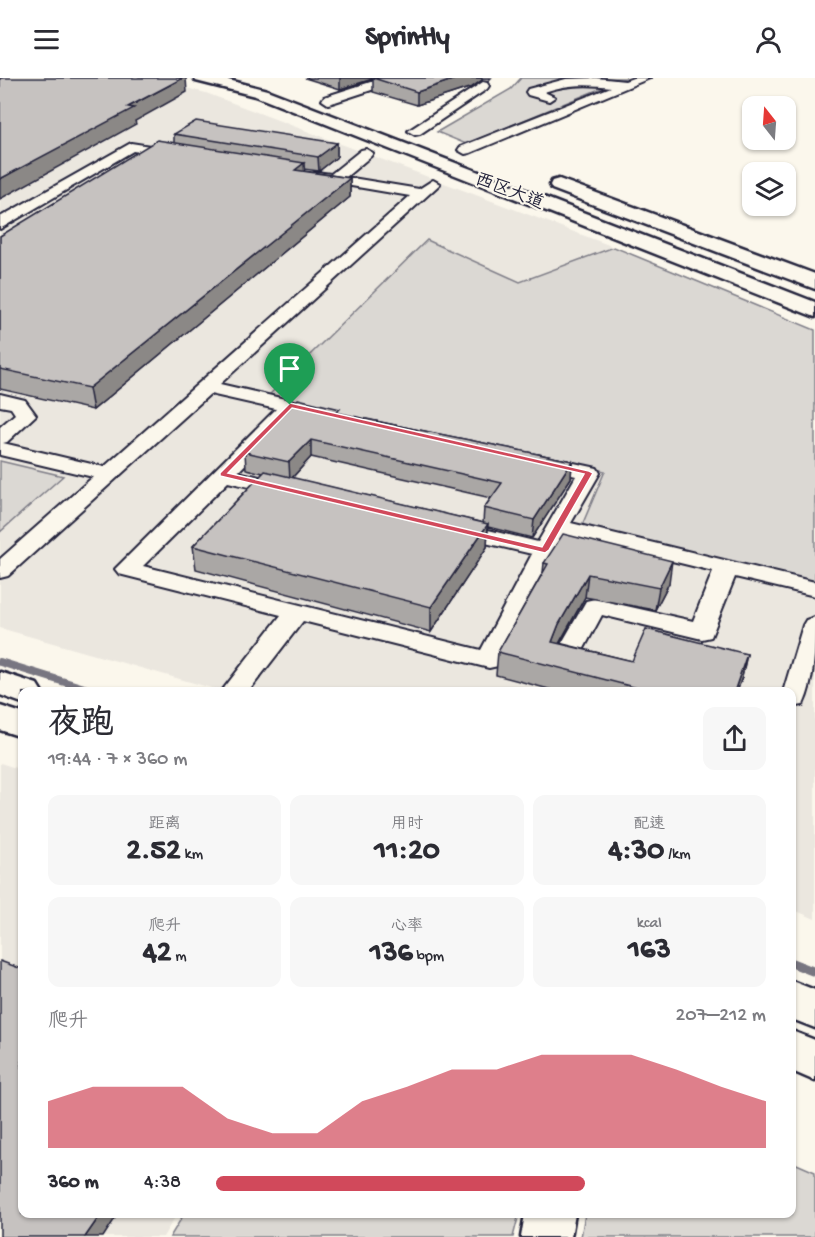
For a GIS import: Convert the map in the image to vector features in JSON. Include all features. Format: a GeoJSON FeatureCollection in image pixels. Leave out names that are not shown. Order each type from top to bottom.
{"type":"FeatureCollection","features":[{"type":"Feature","properties":{"kind":"main road","name":"西区大道"},"geometry":{"type":"LineString","coordinates":[[202,78],[261,93],[815,310]]}},
{"type":"Feature","properties":{"kind":"main road"},"geometry":{"type":"LineString","coordinates":[[256,78],[357,110]]}},
{"type":"Feature","properties":{"kind":"main road","name":"西区大道"},"geometry":{"type":"LineString","coordinates":[[397,124],[487,158]]}},
{"type":"Feature","properties":{"kind":"main road","name":"西区大道"},"geometry":{"type":"LineString","coordinates":[[540,178],[815,282]]}},
{"type":"Feature","properties":{"kind":"main road"},"geometry":{"type":"LineString","coordinates":[[0,683],[18,689]]}},
{"type":"Feature","properties":{"kind":"main road"},"geometry":{"type":"LineString","coordinates":[[0,718],[18,724]]}},
{"type":"Feature","properties":{"kind":"main road"},"geometry":{"type":"LineString","coordinates":[[796,1001],[815,1010]]}},
{"type":"Feature","properties":{"kind":"main road"},"geometry":{"type":"LineString","coordinates":[[796,1052],[815,1061]]}},
{"type":"Feature","properties":{"kind":"main road"},"geometry":{"type":"LineString","coordinates":[[546,1237],[549,1218]]}},
{"type":"Feature","properties":{"kind":"street"},"geometry":{"type":"LineString","coordinates":[[328,100],[395,78]]}},
{"type":"Feature","properties":{"kind":"street"},"geometry":{"type":"LineString","coordinates":[[549,97],[532,93],[547,83],[569,78],[627,86]]}},
{"type":"Feature","properties":{"kind":"street"},"geometry":{"type":"LineString","coordinates":[[465,150],[644,78]]}},
{"type":"Feature","properties":{"kind":"street"},"geometry":{"type":"LineString","coordinates":[[415,131],[483,86]]}},
{"type":"Feature","properties":{"kind":"street"},"geometry":{"type":"LineString","coordinates":[[0,224],[131,147],[187,156]]}},
{"type":"Feature","properties":{"kind":"street"},"geometry":{"type":"LineString","coordinates":[[334,179],[366,153]]}},
{"type":"Feature","properties":{"kind":"street"},"geometry":{"type":"LineString","coordinates":[[0,571],[428,189],[300,174]]}},
{"type":"Feature","properties":{"kind":"street"},"geometry":{"type":"LineString","coordinates":[[206,387],[348,418]]}},
{"type":"Feature","properties":{"kind":"street"},"geometry":{"type":"LineString","coordinates":[[0,400],[18,405],[26,415],[0,438]]}},
{"type":"Feature","properties":{"kind":"street"},"geometry":{"type":"LineString","coordinates":[[290,405],[128,569],[489,660],[545,550],[589,473],[520,458]]}},
{"type":"Feature","properties":{"kind":"street"},"geometry":{"type":"LineString","coordinates":[[0,449],[108,474]]}},
{"type":"Feature","properties":{"kind":"street"},"geometry":{"type":"LineString","coordinates":[[223,475],[303,494]]}},
{"type":"Feature","properties":{"kind":"street"},"geometry":{"type":"LineString","coordinates":[[430,523],[545,550]]}},
{"type":"Feature","properties":{"kind":"street"},"geometry":{"type":"LineString","coordinates":[[558,527],[815,589]]}},
{"type":"Feature","properties":{"kind":"street"},"geometry":{"type":"LineString","coordinates":[[572,648],[595,606],[702,631],[726,567]]}},
{"type":"Feature","properties":{"kind":"street"},"geometry":{"type":"LineString","coordinates":[[238,687],[297,612]]}},
{"type":"Feature","properties":{"kind":"street"},"geometry":{"type":"LineString","coordinates":[[796,692],[815,625]]}},
{"type":"Feature","properties":{"kind":"shaded area"},"geometry":{"type":"Polygon","coordinates":[[[0,78],[147,78],[206,93],[614,247],[815,330],[815,919],[796,911],[796,687],[208,687],[0,628],[0,78]]]}},
{"type":"Feature","properties":{"kind":"shaded area"},"geometry":{"type":"Polygon","coordinates":[[[521,78],[626,78],[466,144],[437,132],[511,89],[521,78]]]}},
{"type":"Feature","properties":{"kind":"shaded area"},"geometry":{"type":"Polygon","coordinates":[[[427,240],[520,282],[614,247],[815,330],[815,584],[580,530],[605,471],[267,397],[427,240]]]}},
{"type":"Feature","properties":{"kind":"shaded area"},"geometry":{"type":"Polygon","coordinates":[[[0,461],[63,476],[0,532],[0,461]]]}},
{"type":"Feature","properties":{"kind":"shaded area"},"geometry":{"type":"Polygon","coordinates":[[[0,763],[18,769],[18,1218],[175,1218],[163,1237],[0,1237],[0,763]]]}},
{"type":"Feature","properties":{"kind":"shaded area"},"geometry":{"type":"Polygon","coordinates":[[[796,1164],[815,1172],[815,1237],[581,1237],[584,1218],[796,1218],[796,1164]]]}},
{"type":"Feature","properties":{"kind":"shaded area"},"geometry":{"type":"Polygon","coordinates":[[[182,1218],[518,1218],[513,1237],[170,1237],[182,1218]]]}},
{"type":"Feature","properties":{"kind":"building"},"geometry":{"type":"Polygon","coordinates":[[[0,78],[183,78],[128,107],[134,108],[0,179],[0,78]]]}},
{"type":"Feature","properties":{"kind":"building"},"geometry":{"type":"Polygon","coordinates":[[[373,78],[458,78],[417,92],[373,78]]]}},
{"type":"Feature","properties":{"kind":"building"},"geometry":{"type":"Polygon","coordinates":[[[196,121],[337,143],[318,157],[174,134],[196,121]]]}},
{"type":"Feature","properties":{"kind":"building"},"geometry":{"type":"Polygon","coordinates":[[[157,140],[304,163],[295,170],[350,178],[89,388],[0,369],[0,236],[157,140]]]}},
{"type":"Feature","properties":{"kind":"building"},"geometry":{"type":"Polygon","coordinates":[[[298,399],[340,409],[336,413],[572,461],[534,520],[484,508],[502,483],[311,440],[289,462],[245,452],[298,399]]]}},
{"type":"Feature","properties":{"kind":"building"},"geometry":{"type":"Polygon","coordinates":[[[265,471],[488,524],[431,607],[193,546],[265,471]]]}},
{"type":"Feature","properties":{"kind":"building"},"geometry":{"type":"Polygon","coordinates":[[[563,534],[672,561],[659,588],[588,574],[559,624],[552,642],[632,661],[646,629],[747,654],[736,687],[634,687],[498,652],[548,564],[544,563],[563,534]]]}},
{"type":"Feature","properties":{"kind":"building"},"geometry":{"type":"Polygon","coordinates":[[[0,961],[18,968],[18,1218],[98,1218],[85,1237],[0,1237],[0,961]]]}},
{"type":"Feature","properties":{"kind":"waterway"},"geometry":{"type":"LineString","coordinates":[[0,662],[81,687]]}},
{"type":"Feature","properties":{"kind":"waterway"},"geometry":{"type":"LineString","coordinates":[[796,965],[815,972]]}},
{"type":"Feature","properties":{"kind":"route"},"geometry":{"type":"LineString","coordinates":[[290,405],[589,473],[545,550],[223,475],[290,405]]}}]}
